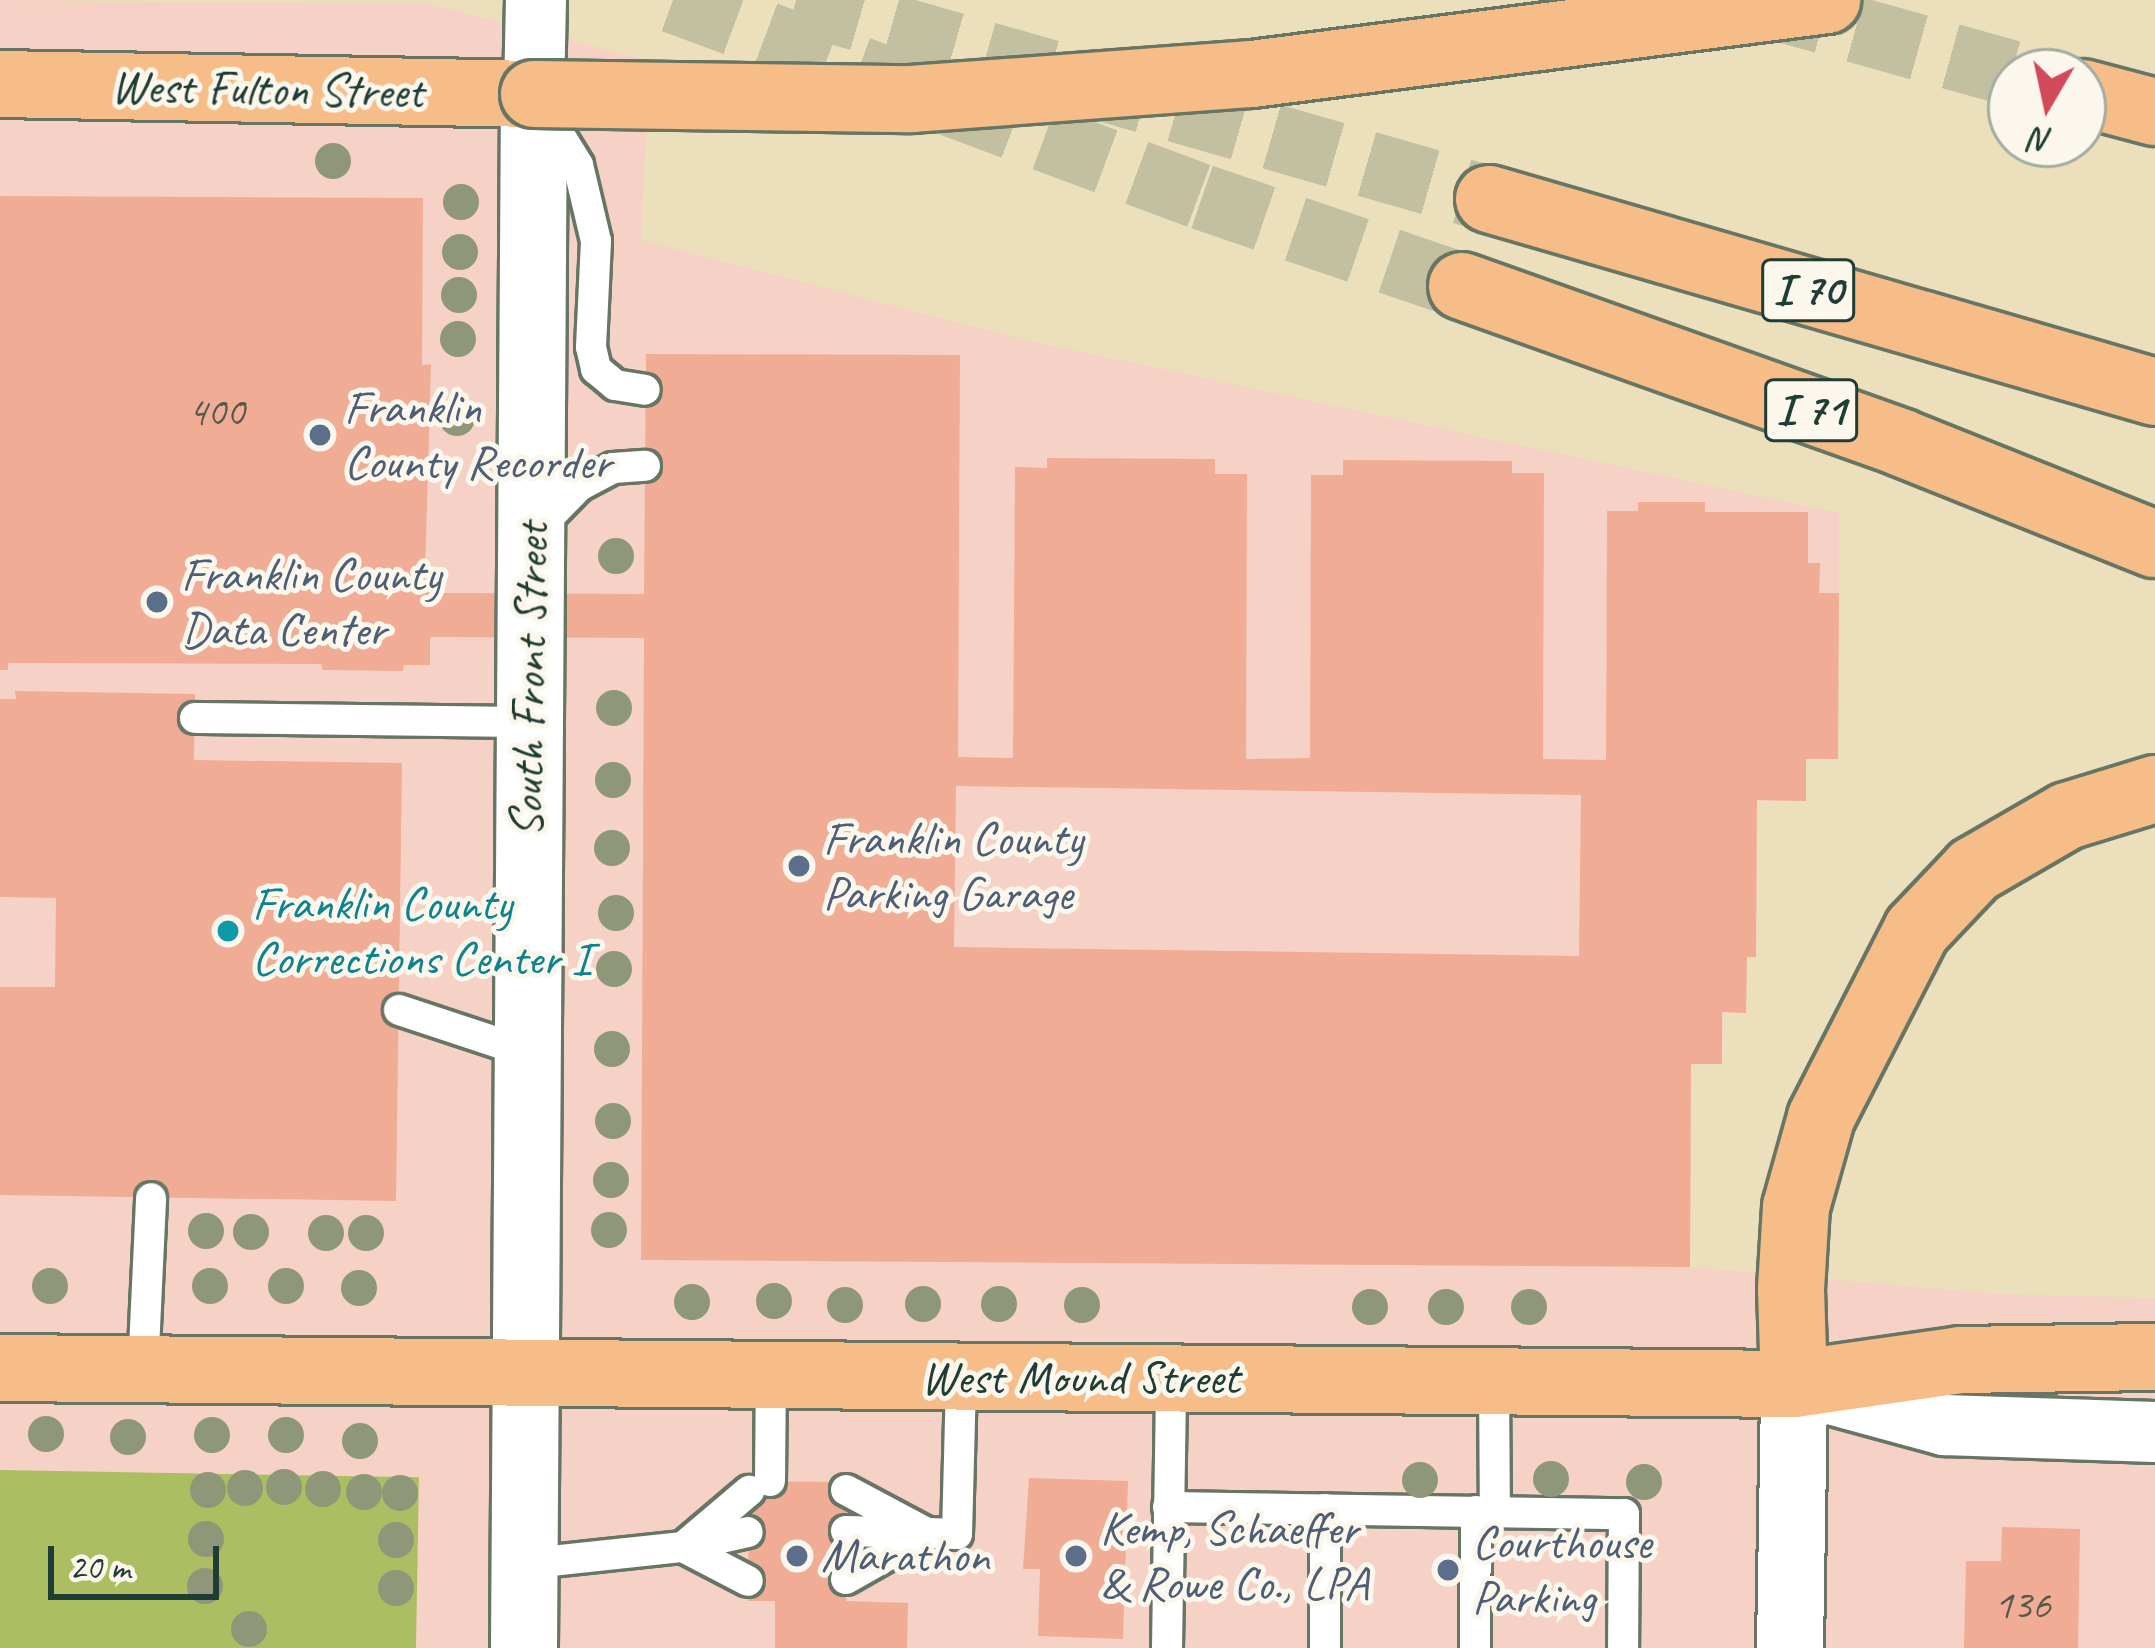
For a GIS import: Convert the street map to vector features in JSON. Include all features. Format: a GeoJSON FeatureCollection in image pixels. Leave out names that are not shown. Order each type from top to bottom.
{"type":"FeatureCollection","features":[{"type":"Feature","properties":{"kind":"main road","name":"West Fulton Street"},"geometry":{"type":"LineString","coordinates":[[0,84],[911,99],[1229,76],[1827,0]]}},
{"type":"Feature","properties":{"kind":"main road"},"geometry":{"type":"LineString","coordinates":[[2107,99],[2155,112]]}},
{"type":"Feature","properties":{"kind":"main road","name":"I 70"},"geometry":{"type":"LineString","coordinates":[[1489,199],[2155,392]]}},
{"type":"Feature","properties":{"kind":"main road","name":"I 71"},"geometry":{"type":"LineString","coordinates":[[1462,286],[1902,443],[2155,544]]}},
{"type":"Feature","properties":{"kind":"main road"},"geometry":{"type":"LineString","coordinates":[[2155,789],[2067,816],[1974,870],[1917,930],[1822,1118],[1796,1207],[1794,1384],[1960,1360],[2155,1357]]}},
{"type":"Feature","properties":{"kind":"main road","name":"West Mound Street"},"geometry":{"type":"LineString","coordinates":[[0,1368],[1794,1384]]}},
{"type":"Feature","properties":{"kind":"street","name":"South Front Street"},"geometry":{"type":"LineString","coordinates":[[524,1648],[527,722],[536,0]]}},
{"type":"Feature","properties":{"kind":"street","name":"West Mound Street"},"geometry":{"type":"LineString","coordinates":[[1794,1384],[1944,1425],[2155,1432]]}},
{"type":"Feature","properties":{"kind":"street"},"geometry":{"type":"LineString","coordinates":[[1790,1648],[1794,1384]]}},
{"type":"Feature","properties":{"kind":"lane"},"geometry":{"type":"LineString","coordinates":[[534,94],[578,165],[596,241],[591,347],[596,369],[615,385],[645,391]]}},
{"type":"Feature","properties":{"kind":"lane"},"geometry":{"type":"LineString","coordinates":[[531,536],[579,486],[613,468],[645,466]]}},
{"type":"Feature","properties":{"kind":"lane"},"geometry":{"type":"LineString","coordinates":[[195,718],[527,722]]}},
{"type":"Feature","properties":{"kind":"lane"},"geometry":{"type":"LineString","coordinates":[[398,1010],[526,1052]]}},
{"type":"Feature","properties":{"kind":"lane"},"geometry":{"type":"LineString","coordinates":[[142,1370],[151,1198]]}},
{"type":"Feature","properties":{"kind":"lane"},"geometry":{"type":"LineString","coordinates":[[683,1547],[759,1486],[771,1375]]}},
{"type":"Feature","properties":{"kind":"lane"},"geometry":{"type":"LineString","coordinates":[[846,1531],[957,1534],[961,1378]]}},
{"type":"Feature","properties":{"kind":"lane"},"geometry":{"type":"LineString","coordinates":[[1167,1648],[1171,1379]]}},
{"type":"Feature","properties":{"kind":"lane"},"geometry":{"type":"LineString","coordinates":[[1475,1648],[1494,1382]]}},
{"type":"Feature","properties":{"kind":"lane"},"geometry":{"type":"LineString","coordinates":[[846,1490],[927,1533]]}},
{"type":"Feature","properties":{"kind":"lane"},"geometry":{"type":"LineString","coordinates":[[1168,1507],[1624,1514],[1623,1648]]}},
{"type":"Feature","properties":{"kind":"lane"},"geometry":{"type":"LineString","coordinates":[[1325,1509],[1325,1648]]}},
{"type":"Feature","properties":{"kind":"lane"},"geometry":{"type":"LineString","coordinates":[[523,1564],[683,1547],[748,1532]]}},
{"type":"Feature","properties":{"kind":"lane"},"geometry":{"type":"LineString","coordinates":[[846,1579],[927,1533]]}},
{"type":"Feature","properties":{"kind":"lane"},"geometry":{"type":"LineString","coordinates":[[683,1547],[748,1581]]}},
{"type":"Feature","properties":{"kind":"shaded area"},"geometry":{"type":"Polygon","coordinates":[[[0,0],[431,4],[649,61],[641,240],[1021,339],[1839,513],[1838,759],[1806,759],[1806,801],[1757,801],[1756,957],[1747,957],[1746,1013],[1723,1012],[1722,1064],[1691,1065],[1690,1267],[1999,1294],[2155,1298],[2155,1648],[0,1648],[0,0]]]}},
{"type":"Feature","properties":{"kind":"green space"},"geometry":{"type":"Polygon","coordinates":[[[0,1470],[419,1477],[416,1648],[0,1648],[0,1470]]]}},
{"type":"Feature","properties":{"kind":"building"},"geometry":{"type":"Polygon","coordinates":[[[0,196],[423,198],[422,365],[431,364],[425,575],[430,575],[431,593],[644,594],[646,354],[960,355],[958,757],[1013,758],[1015,467],[1047,468],[1047,458],[1215,459],[1215,474],[1247,474],[1246,759],[1310,758],[1311,475],[1343,475],[1343,460],[1512,461],[1512,473],[1544,473],[1543,759],[1606,760],[1607,511],[1638,511],[1638,502],[1705,502],[1705,512],[1808,512],[1808,563],[1820,563],[1819,593],[1839,593],[1838,759],[1806,759],[1806,801],[1757,800],[1756,957],[1747,957],[1746,1013],[1722,1012],[1722,1064],[1691,1064],[1690,1267],[641,1260],[644,638],[430,637],[430,665],[404,665],[403,671],[322,670],[322,664],[8,663],[8,670],[0,670],[0,196]],[[956,786],[954,947],[1579,956],[1581,795],[956,786]]]}},
{"type":"Feature","properties":{"kind":"building","name":"Franklin County Corrections Center I"},"geometry":{"type":"Polygon","coordinates":[[[15,691],[195,694],[194,760],[402,763],[396,1201],[0,1195],[0,987],[55,987],[56,898],[0,897],[0,699],[16,699],[15,691]]]}},
{"type":"Feature","properties":{"kind":"building"},"geometry":{"type":"Polygon","coordinates":[[[1029,1478],[1128,1481],[1123,1639],[1038,1636],[1040,1569],[1023,1569],[1029,1478]]]}},
{"type":"Feature","properties":{"kind":"building","name":"Marathon"},"geometry":{"type":"Polygon","coordinates":[[[749,1481],[847,1482],[846,1601],[908,1603],[907,1648],[775,1648],[775,1601],[748,1601],[749,1481]]]}},
{"type":"Feature","properties":{"kind":"building"},"geometry":{"type":"Polygon","coordinates":[[[2002,1527],[2080,1529],[2078,1648],[1964,1648],[1966,1561],[2001,1561],[2002,1527]]]}},
{"type":"Feature","properties":{"kind":"tunnel"},"geometry":{"type":"LineString","coordinates":[[673,0],[1202,197],[1462,286]]}},
{"type":"Feature","properties":{"kind":"tunnel"},"geometry":{"type":"LineString","coordinates":[[796,0],[1489,199]]}},
{"type":"Feature","properties":{"kind":"tunnel"},"geometry":{"type":"LineString","coordinates":[[1760,3],[1987,66]]}},
{"type":"Feature","properties":{"kind":"place","name":"Franklin County Recorder"},"geometry":{"type":"Point","coordinates":[320,435]}},
{"type":"Feature","properties":{"kind":"place","name":"Franklin County Data Center"},"geometry":{"type":"Point","coordinates":[157,602]}},
{"type":"Feature","properties":{"kind":"place","name":"Franklin County Parking Garage"},"geometry":{"type":"Point","coordinates":[799,866]}},
{"type":"Feature","properties":{"kind":"place","name":"Franklin County Corrections Center I"},"geometry":{"type":"Point","coordinates":[228,931]}},
{"type":"Feature","properties":{"kind":"place","name":"Marathon"},"geometry":{"type":"Point","coordinates":[797,1556]}},
{"type":"Feature","properties":{"kind":"place","name":"Kemp, Schaeffer & Rowe Co., LPA"},"geometry":{"type":"Point","coordinates":[1076,1556]}},
{"type":"Feature","properties":{"kind":"place","name":"Courthouse Parking"},"geometry":{"type":"Point","coordinates":[1448,1570]}}]}
